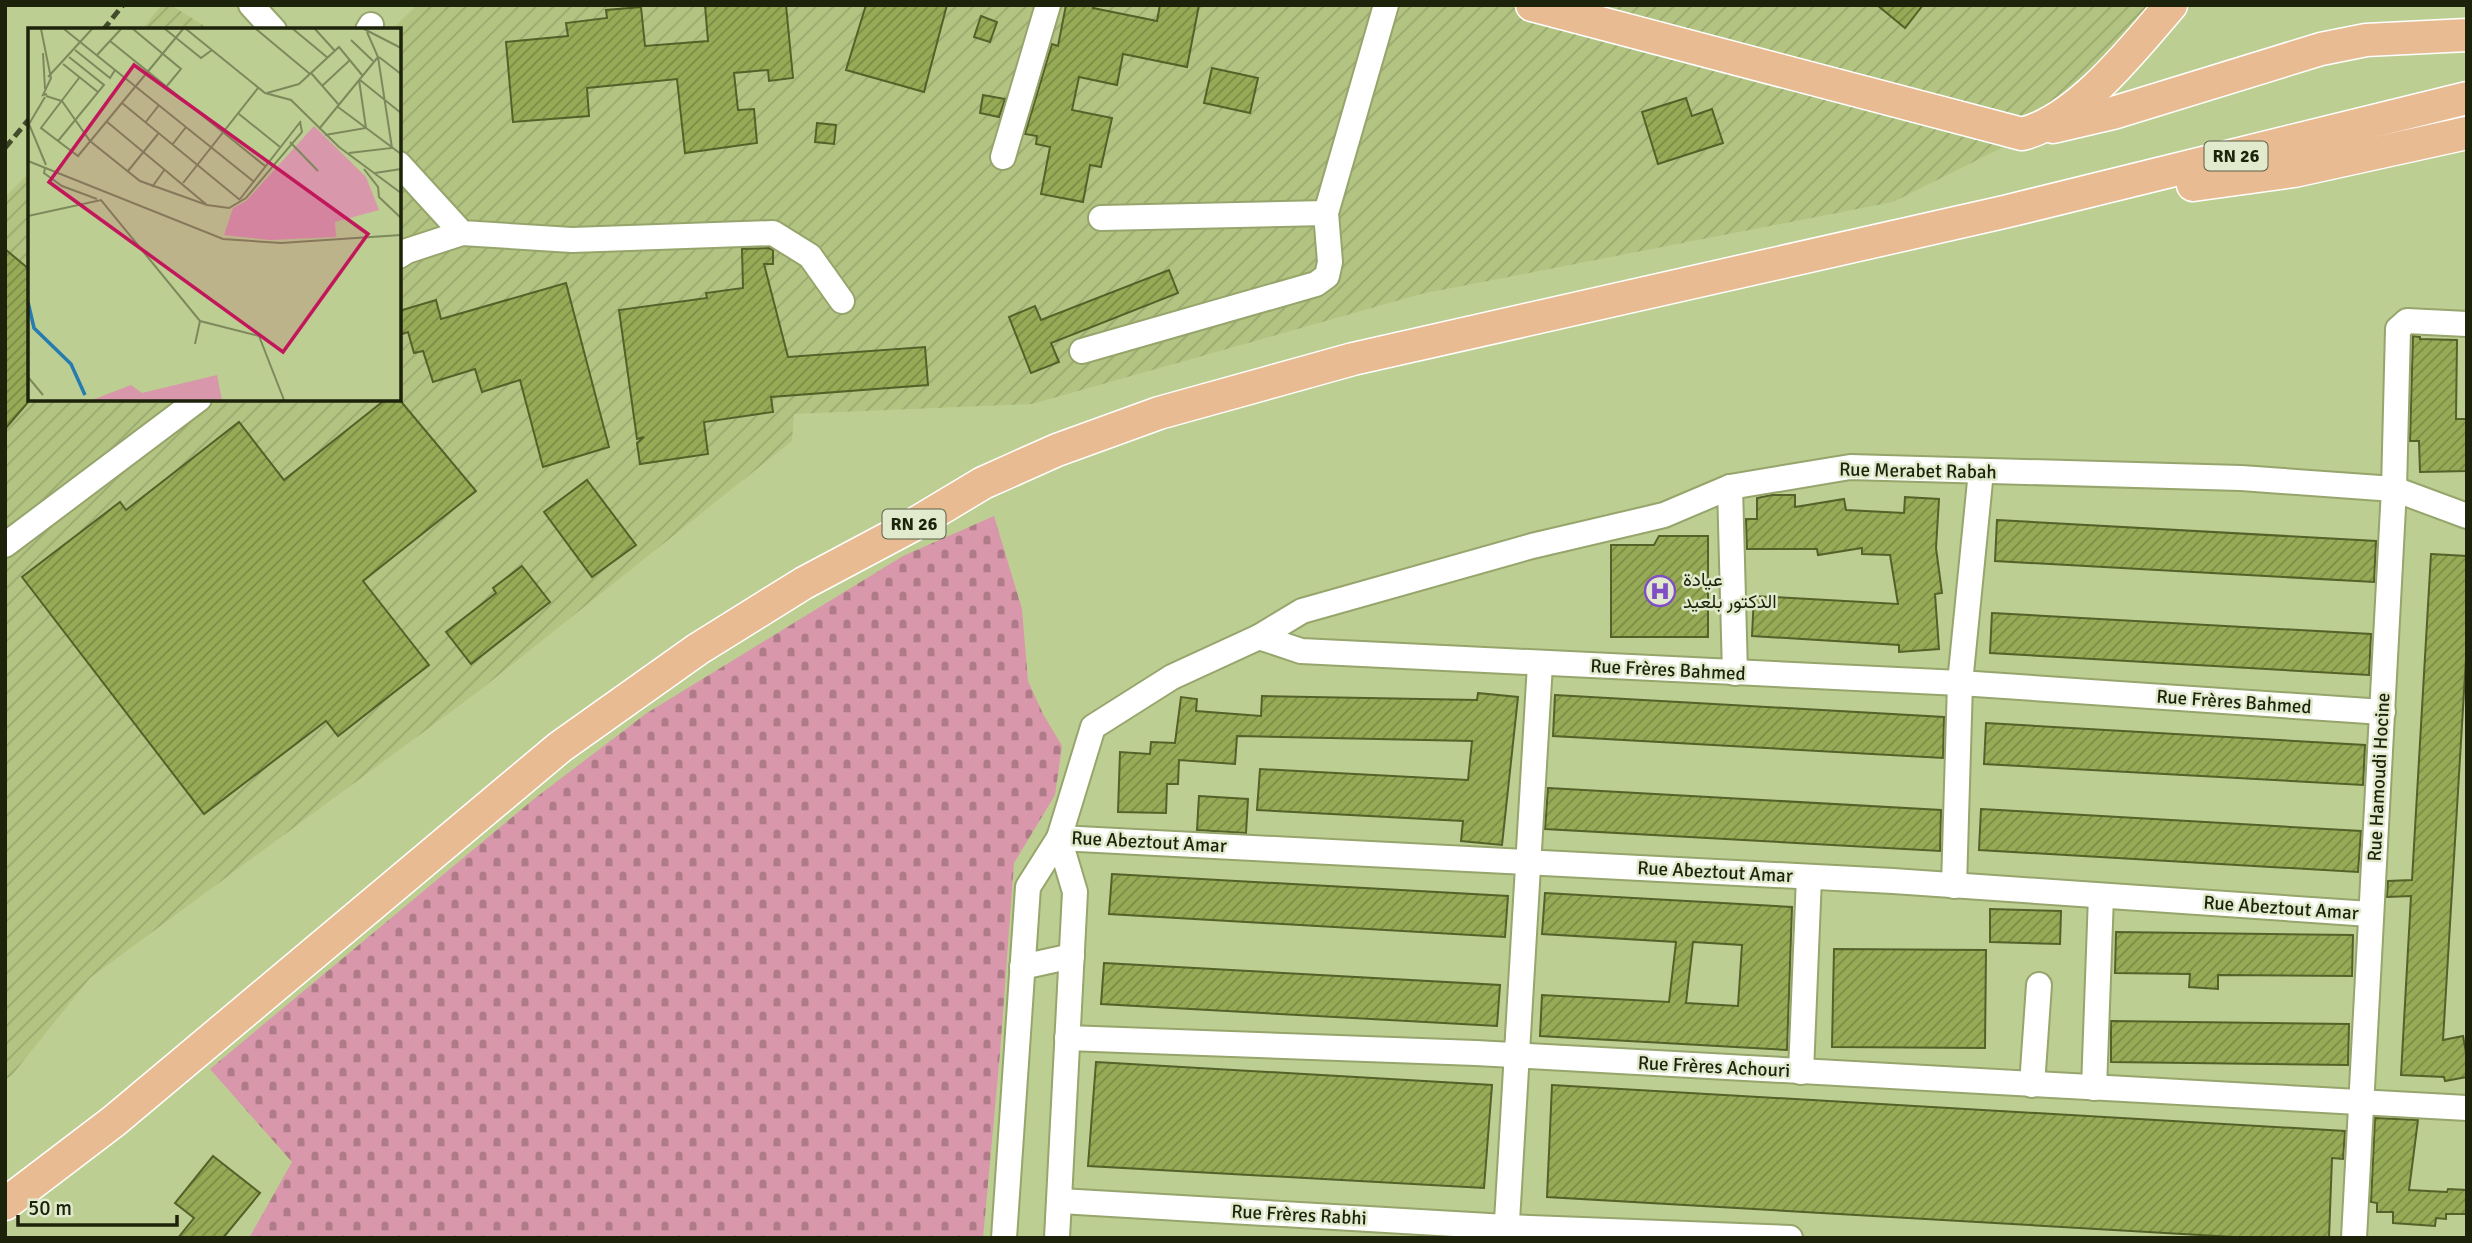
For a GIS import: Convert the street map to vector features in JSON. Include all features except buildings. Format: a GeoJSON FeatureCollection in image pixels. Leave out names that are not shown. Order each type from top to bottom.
{"type":"FeatureCollection","features":[{"type":"Feature","properties":{"kind":"main road"},"geometry":{"type":"LineString","coordinates":[[1532,5],[1990,128],[2022,134],[2113,113],[2321,49],[2366,40],[2467,35]]}},
{"type":"Feature","properties":{"kind":"main road"},"geometry":{"type":"LineString","coordinates":[[2038,130],[2082,99],[2118,66],[2171,5]]}},
{"type":"Feature","properties":{"kind":"main road","name":"RN 26"},"geometry":{"type":"LineString","coordinates":[[5,1204],[114,1121],[561,747],[698,649],[804,583],[913,525],[983,483],[1057,450],[1159,413],[1353,359],[2004,212],[2467,98]]}},
{"type":"Feature","properties":{"kind":"main road","name":"RN 26"},"geometry":{"type":"LineString","coordinates":[[2004,212],[2294,171],[2467,133]]}},
{"type":"Feature","properties":{"kind":"street"},"geometry":{"type":"LineString","coordinates":[[251,5],[272,28]]}},
{"type":"Feature","properties":{"kind":"street"},"geometry":{"type":"LineString","coordinates":[[1003,157],[1048,5]]}},
{"type":"Feature","properties":{"kind":"street"},"geometry":{"type":"LineString","coordinates":[[1082,351],[1317,284],[1327,276],[1330,262],[1326,214],[1386,5]]}},
{"type":"Feature","properties":{"kind":"street"},"geometry":{"type":"LineString","coordinates":[[401,166],[462,233]]}},
{"type":"Feature","properties":{"kind":"street"},"geometry":{"type":"LineString","coordinates":[[1101,218],[1326,214]]}},
{"type":"Feature","properties":{"kind":"street"},"geometry":{"type":"LineString","coordinates":[[401,255],[462,233],[572,240],[774,233],[810,256],[842,300]]}},
{"type":"Feature","properties":{"kind":"street","name":"Rue Hamoudi Hocine"},"geometry":{"type":"LineString","coordinates":[[2354,1238],[2394,489],[2398,329],[2407,321],[2467,324]]}},
{"type":"Feature","properties":{"kind":"street"},"geometry":{"type":"LineString","coordinates":[[5,545],[196,401]]}},
{"type":"Feature","properties":{"kind":"street","name":"Rue Merabet Rabah"},"geometry":{"type":"LineString","coordinates":[[1259,637],[1302,611],[1532,546],[1664,515],[1730,487],[1850,467],[2241,478],[2394,489],[2467,516]]}},
{"type":"Feature","properties":{"kind":"street"},"geometry":{"type":"LineString","coordinates":[[1954,886],[1960,683],[1981,471]]}},
{"type":"Feature","properties":{"kind":"street"},"geometry":{"type":"LineString","coordinates":[[1730,487],[1735,673]]}},
{"type":"Feature","properties":{"kind":"street"},"geometry":{"type":"LineString","coordinates":[[1004,1238],[1028,887],[1059,838],[1093,727],[1172,677],[1259,637]]}},
{"type":"Feature","properties":{"kind":"street","name":"Rue Frères Bahmed"},"geometry":{"type":"LineString","coordinates":[[1259,637],[1301,651],[1960,683],[2383,712]]}},
{"type":"Feature","properties":{"kind":"street"},"geometry":{"type":"LineString","coordinates":[[1506,1233],[1540,664]]}},
{"type":"Feature","properties":{"kind":"street"},"geometry":{"type":"LineString","coordinates":[[1057,1238],[1076,891],[1059,838]]}},
{"type":"Feature","properties":{"kind":"street","name":"Rue Abeztout Amar"},"geometry":{"type":"LineString","coordinates":[[1059,838],[1809,877],[2370,914]]}},
{"type":"Feature","properties":{"kind":"street"},"geometry":{"type":"LineString","coordinates":[[1801,1072],[1809,877]]}},
{"type":"Feature","properties":{"kind":"street"},"geometry":{"type":"LineString","coordinates":[[2094,1088],[2101,895]]}},
{"type":"Feature","properties":{"kind":"street"},"geometry":{"type":"LineString","coordinates":[[1022,967],[1072,956]]}},
{"type":"Feature","properties":{"kind":"street"},"geometry":{"type":"LineString","coordinates":[[2032,1085],[2039,985]]}},
{"type":"Feature","properties":{"kind":"street","name":"Rue Frères Achouri"},"geometry":{"type":"LineString","coordinates":[[1067,1038],[1516,1056],[2467,1108]]}},
{"type":"Feature","properties":{"kind":"street","name":"Rue Frères Rabhi"},"geometry":{"type":"LineString","coordinates":[[1060,1201],[1506,1233],[1790,1238]]}},
{"type":"Feature","properties":{"kind":"shaded area"},"geometry":{"type":"Polygon","coordinates":[[[161,5],[171,5],[208,28],[144,28],[161,5]]]}},
{"type":"Feature","properties":{"kind":"shaded area"},"geometry":{"type":"Polygon","coordinates":[[[417,5],[2192,5],[2114,92],[1893,202],[1421,294],[1032,404],[794,414],[792,441],[475,694],[90,978],[12,1075],[5,1080],[5,197],[28,174],[28,401],[401,401],[401,28],[394,28],[417,5]]]}},
{"type":"Feature","properties":{"kind":"green space"},"geometry":{"type":"Polygon","coordinates":[[[994,516],[1022,609],[1028,681],[1062,746],[1055,795],[1014,863],[983,1238],[249,1238],[292,1162],[210,1069],[534,799],[647,713],[903,556],[994,516]]]}},
{"type":"Feature","properties":{"kind":"railway"},"geometry":{"type":"LineString","coordinates":[[105,28],[123,5]]}},
{"type":"Feature","properties":{"kind":"railway"},"geometry":{"type":"LineString","coordinates":[[5,148],[28,120]]}},
{"type":"Feature","properties":{"kind":"place","name":"عيادة الدكتور بلعيد"},"geometry":{"type":"Point","coordinates":[1660,591]}}]}
